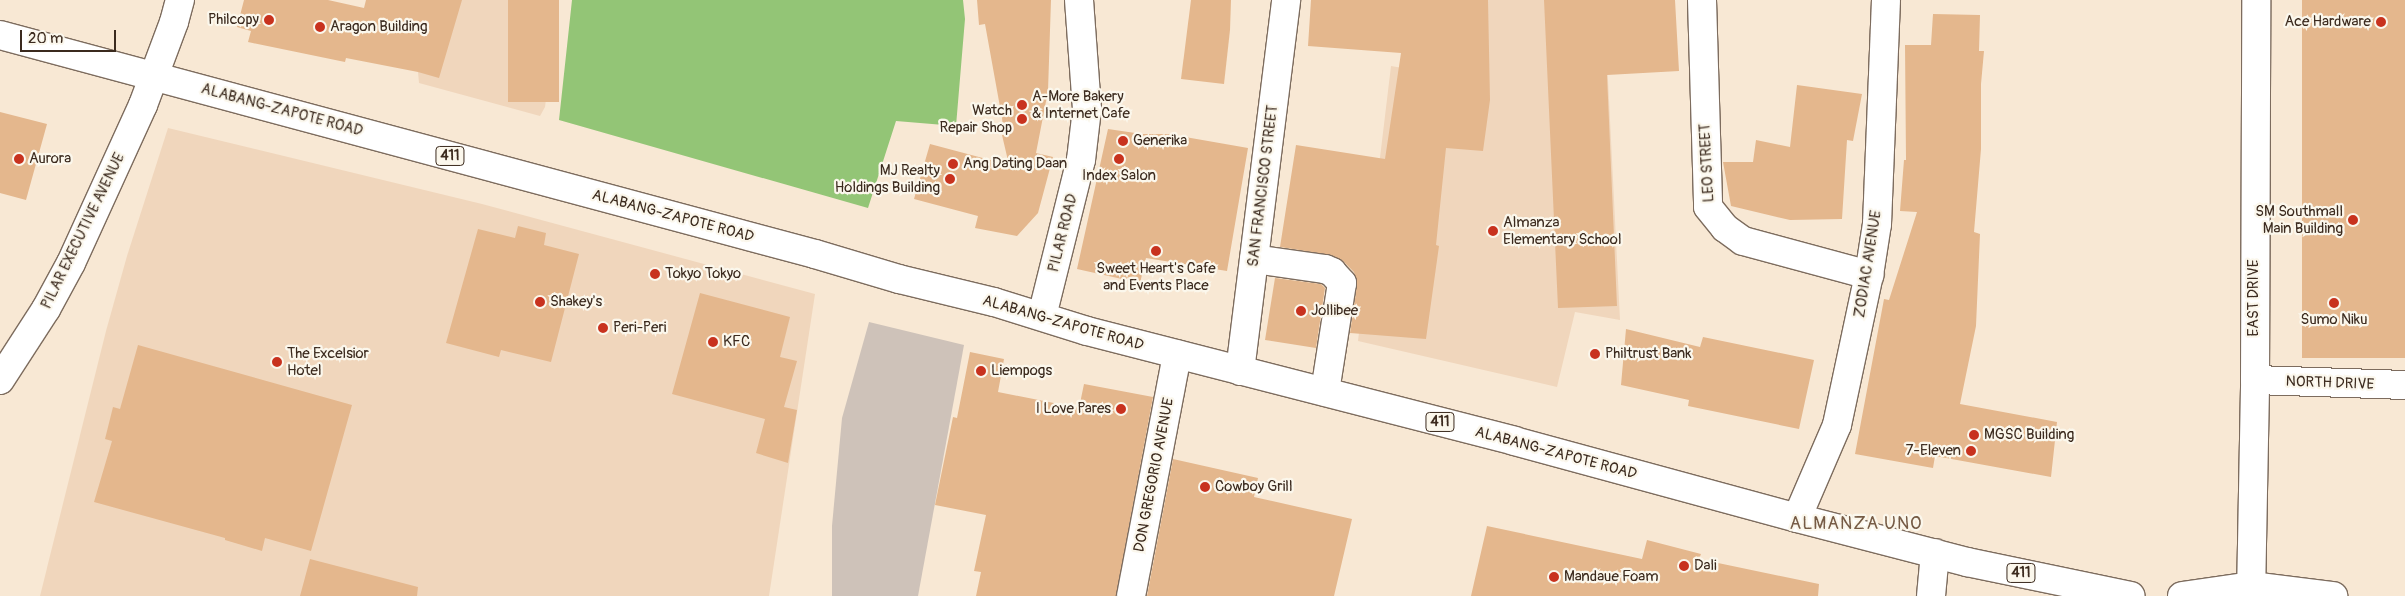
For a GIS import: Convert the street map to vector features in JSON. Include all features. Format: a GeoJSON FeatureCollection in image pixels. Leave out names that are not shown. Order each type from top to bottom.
{"type":"FeatureCollection","features":[{"type":"Feature","properties":{"kind":"main road","name":"PILAR EXECUTIVE AVENUE"},"geometry":{"type":"LineString","coordinates":[[0,380],[46,309],[71,262],[154,76],[180,0]]}},
{"type":"Feature","properties":{"kind":"main road","name":"PILAR ROAD"},"geometry":{"type":"LineString","coordinates":[[1042,316],[1056,268],[1083,143],[1087,109],[1079,0]]}},
{"type":"Feature","properties":{"kind":"main road","name":"SAN FRANCISCO STREET"},"geometry":{"type":"LineString","coordinates":[[1240,371],[1286,0]]}},
{"type":"Feature","properties":{"kind":"main road","name":"LEO STREET"},"geometry":{"type":"LineString","coordinates":[[1702,0],[1708,207],[1725,228],[1743,241],[1869,275]]}},
{"type":"Feature","properties":{"kind":"main road","name":"ZODIAC AVENUE"},"geometry":{"type":"LineString","coordinates":[[1797,518],[1837,425],[1869,275],[1877,224],[1886,0]]}},
{"type":"Feature","properties":{"kind":"main road","name":"EAST DRIVE"},"geometry":{"type":"LineString","coordinates":[[2251,591],[2255,380],[2256,0]]}},
{"type":"Feature","properties":{"kind":"main road","name":"ALABANG-ZAPOTE ROAD"},"geometry":{"type":"LineString","coordinates":[[0,34],[118,68],[154,76],[1042,316],[1087,331],[1514,441],[1797,518],[1935,553],[2131,596]]}},
{"type":"Feature","properties":{"kind":"main road"},"geometry":{"type":"LineString","coordinates":[[1254,259],[1325,269],[1332,272],[1342,283],[1325,392]]}},
{"type":"Feature","properties":{"kind":"main road","name":"DON GREGORIO AVENUE"},"geometry":{"type":"LineString","coordinates":[[1130,596],[1177,354]]}},
{"type":"Feature","properties":{"kind":"main road","name":"NORTH DRIVE"},"geometry":{"type":"LineString","coordinates":[[2255,380],[2405,385]]}},
{"type":"Feature","properties":{"kind":"main road"},"geometry":{"type":"LineString","coordinates":[[1931,596],[1935,553]]}},
{"type":"Feature","properties":{"kind":"main road"},"geometry":{"type":"LineString","coordinates":[[2182,596],[2251,591],[2333,596]]}},
{"type":"Feature","properties":{"kind":"shaded area"},"geometry":{"type":"Polygon","coordinates":[[[439,0],[559,0],[545,107],[540,116],[419,83],[418,72],[439,0]]]}},
{"type":"Feature","properties":{"kind":"shaded area","name":"Almanza Elementary School"},"geometry":{"type":"Polygon","coordinates":[[[1425,0],[1604,0],[1620,320],[1575,312],[1557,387],[1358,341],[1391,66],[1420,71],[1425,0]]]}},
{"type":"Feature","properties":{"kind":"shaded area","name":"The Excelsior Hotel"},"geometry":{"type":"Polygon","coordinates":[[[168,128],[482,204],[815,294],[769,596],[40,596],[106,331],[127,256],[168,128]]]}},
{"type":"Feature","properties":{"kind":"shaded area"},"geometry":{"type":"Polygon","coordinates":[[[869,322],[964,345],[918,596],[832,596],[832,526],[842,418],[869,322]]]}},
{"type":"Feature","properties":{"kind":"green space"},"geometry":{"type":"Polygon","coordinates":[[[572,0],[963,0],[965,19],[956,126],[896,121],[868,208],[559,120],[572,0]]]}},
{"type":"Feature","properties":{"kind":"building"},"geometry":{"type":"Polygon","coordinates":[[[244,0],[328,0],[364,8],[366,0],[462,0],[439,78],[346,58],[345,62],[248,42],[251,31],[237,27],[244,0]]]}},
{"type":"Feature","properties":{"kind":"building"},"geometry":{"type":"Polygon","coordinates":[[[508,0],[559,0],[559,102],[508,102],[508,0]]]}},
{"type":"Feature","properties":{"kind":"building"},"geometry":{"type":"Polygon","coordinates":[[[977,0],[1051,0],[1048,91],[1036,153],[1053,157],[1038,213],[1017,236],[975,228],[978,216],[914,199],[930,144],[1009,165],[1002,135],[1004,135],[1002,118],[985,24],[979,25],[977,0]]]}},
{"type":"Feature","properties":{"kind":"building"},"geometry":{"type":"Polygon","coordinates":[[[1191,0],[1231,0],[1224,84],[1181,79],[1191,0]]]}},
{"type":"Feature","properties":{"kind":"building"},"geometry":{"type":"Polygon","coordinates":[[[1311,0],[1488,0],[1490,100],[1483,151],[1446,148],[1436,245],[1439,246],[1426,339],[1350,333],[1357,285],[1354,272],[1343,261],[1331,255],[1280,247],[1296,145],[1385,159],[1401,53],[1308,46],[1311,0]]]}},
{"type":"Feature","properties":{"kind":"building"},"geometry":{"type":"Polygon","coordinates":[[[1544,0],[1675,0],[1679,71],[1607,75],[1617,306],[1558,308],[1544,0]]]}},
{"type":"Feature","properties":{"kind":"building","name":"SM Southmall Main Building"},"geometry":{"type":"Polygon","coordinates":[[[2302,0],[2405,0],[2405,358],[2302,358],[2302,0]]]}},
{"type":"Feature","properties":{"kind":"building"},"geometry":{"type":"Polygon","coordinates":[[[1933,14],[1980,15],[1979,51],[1984,51],[1981,84],[1981,149],[1974,232],[1980,234],[1976,326],[1960,404],[2057,422],[2051,477],[1935,456],[1933,468],[1855,454],[1884,299],[1889,300],[1917,212],[1900,211],[1904,160],[1906,160],[1905,45],[1931,45],[1933,14]]]}},
{"type":"Feature","properties":{"kind":"building"},"geometry":{"type":"Polygon","coordinates":[[[1797,85],[1862,94],[1853,141],[1847,140],[1842,219],[1790,220],[1731,206],[1723,162],[1753,162],[1756,140],[1790,147],[1797,85]]]}},
{"type":"Feature","properties":{"kind":"building","name":"Aurora"},"geometry":{"type":"Polygon","coordinates":[[[0,112],[47,124],[26,200],[0,193],[0,112]]]}},
{"type":"Feature","properties":{"kind":"building"},"geometry":{"type":"Polygon","coordinates":[[[1108,129],[1142,134],[1168,134],[1248,148],[1227,271],[1146,258],[1140,283],[1077,269],[1108,129]]]}},
{"type":"Feature","properties":{"kind":"building"},"geometry":{"type":"Polygon","coordinates":[[[518,226],[546,233],[544,245],[579,254],[551,362],[501,350],[499,357],[446,343],[478,229],[515,238],[518,226]]]}},
{"type":"Feature","properties":{"kind":"building","name":"Jollibee"},"geometry":{"type":"Polygon","coordinates":[[[1275,278],[1321,284],[1325,288],[1316,348],[1265,340],[1275,278]]]}},
{"type":"Feature","properties":{"kind":"building","name":"KFC"},"geometry":{"type":"Polygon","coordinates":[[[700,293],[790,317],[780,357],[797,361],[784,407],[797,410],[788,463],[756,453],[765,419],[672,394],[700,293]]]}},
{"type":"Feature","properties":{"kind":"building"},"geometry":{"type":"Polygon","coordinates":[[[1626,329],[1700,347],[1703,337],[1814,360],[1799,429],[1688,406],[1689,400],[1621,385],[1626,329]]]}},
{"type":"Feature","properties":{"kind":"building"},"geometry":{"type":"Polygon","coordinates":[[[138,345],[352,405],[311,551],[265,538],[262,551],[225,540],[225,538],[94,502],[112,441],[105,439],[113,407],[120,409],[138,345]]]}},
{"type":"Feature","properties":{"kind":"building"},"geometry":{"type":"Polygon","coordinates":[[[970,352],[1004,359],[998,392],[1079,408],[1084,384],[1153,397],[1116,596],[976,596],[981,572],[974,571],[986,515],[935,505],[953,417],[957,418],[970,352]]]}},
{"type":"Feature","properties":{"kind":"building"},"geometry":{"type":"Polygon","coordinates":[[[1173,459],[1258,478],[1254,497],[1352,519],[1334,596],[1147,596],[1173,459]]]}},
{"type":"Feature","properties":{"kind":"building"},"geometry":{"type":"Polygon","coordinates":[[[1487,526],[1642,559],[1647,540],[1701,554],[1699,559],[1819,584],[1818,596],[1471,596],[1487,526]]]}},
{"type":"Feature","properties":{"kind":"building"},"geometry":{"type":"Polygon","coordinates":[[[310,559],[418,587],[417,596],[300,596],[310,559]]]}},
{"type":"Feature","properties":{"kind":"place","name":"Philcopy"},"geometry":{"type":"Point","coordinates":[269,20]}},
{"type":"Feature","properties":{"kind":"place","name":"Ace Hardware"},"geometry":{"type":"Point","coordinates":[2381,22]}},
{"type":"Feature","properties":{"kind":"place","name":"Aragon Building"},"geometry":{"type":"Point","coordinates":[320,27]}},
{"type":"Feature","properties":{"kind":"place","name":"A-More Bakery & Internet Cafe"},"geometry":{"type":"Point","coordinates":[1022,105]}},
{"type":"Feature","properties":{"kind":"place","name":"Watch Repair Shop"},"geometry":{"type":"Point","coordinates":[1022,119]}},
{"type":"Feature","properties":{"kind":"place","name":"Generika"},"geometry":{"type":"Point","coordinates":[1123,141]}},
{"type":"Feature","properties":{"kind":"place","name":"Aurora"},"geometry":{"type":"Point","coordinates":[19,159]}},
{"type":"Feature","properties":{"kind":"place","name":"Index Salon"},"geometry":{"type":"Point","coordinates":[1119,159]}},
{"type":"Feature","properties":{"kind":"place","name":"Ang Dating Daan"},"geometry":{"type":"Point","coordinates":[953,164]}},
{"type":"Feature","properties":{"kind":"place","name":"MJ Realty Holdings Building"},"geometry":{"type":"Point","coordinates":[950,179]}},
{"type":"Feature","properties":{"kind":"place","name":"SM Southmall Main Building"},"geometry":{"type":"Point","coordinates":[2353,220]}},
{"type":"Feature","properties":{"kind":"place","name":"Almanza Elementary School"},"geometry":{"type":"Point","coordinates":[1493,231]}},
{"type":"Feature","properties":{"kind":"place","name":"Sweet Heart's Cafe and Events Place"},"geometry":{"type":"Point","coordinates":[1156,251]}},
{"type":"Feature","properties":{"kind":"place","name":"Tokyo Tokyo"},"geometry":{"type":"Point","coordinates":[655,274]}},
{"type":"Feature","properties":{"kind":"place","name":"Shakey's"},"geometry":{"type":"Point","coordinates":[540,302]}},
{"type":"Feature","properties":{"kind":"place","name":"Sumo Niku"},"geometry":{"type":"Point","coordinates":[2334,303]}},
{"type":"Feature","properties":{"kind":"place","name":"Jollibee"},"geometry":{"type":"Point","coordinates":[1301,311]}},
{"type":"Feature","properties":{"kind":"place","name":"Peri-Peri"},"geometry":{"type":"Point","coordinates":[603,328]}},
{"type":"Feature","properties":{"kind":"place","name":"KFC"},"geometry":{"type":"Point","coordinates":[713,342]}},
{"type":"Feature","properties":{"kind":"place","name":"Philtrust Bank"},"geometry":{"type":"Point","coordinates":[1595,354]}},
{"type":"Feature","properties":{"kind":"place","name":"The Excelsior Hotel"},"geometry":{"type":"Point","coordinates":[277,362]}},
{"type":"Feature","properties":{"kind":"place","name":"Liempogs"},"geometry":{"type":"Point","coordinates":[981,371]}},
{"type":"Feature","properties":{"kind":"place","name":"I Love Pares"},"geometry":{"type":"Point","coordinates":[1121,409]}},
{"type":"Feature","properties":{"kind":"place","name":"MGSC Building"},"geometry":{"type":"Point","coordinates":[1974,435]}},
{"type":"Feature","properties":{"kind":"place","name":"7-Eleven"},"geometry":{"type":"Point","coordinates":[1971,451]}},
{"type":"Feature","properties":{"kind":"place","name":"Cowboy Grill"},"geometry":{"type":"Point","coordinates":[1205,487]}},
{"type":"Feature","properties":{"kind":"place","name":"Dali"},"geometry":{"type":"Point","coordinates":[1684,566]}},
{"type":"Feature","properties":{"kind":"place","name":"Mandaue Foam"},"geometry":{"type":"Point","coordinates":[1554,577]}},
{"type":"Feature","properties":{"kind":"district","name":"ALMANZA UNO"},"geometry":{"type":"Point","coordinates":[1856,524]}}]}
